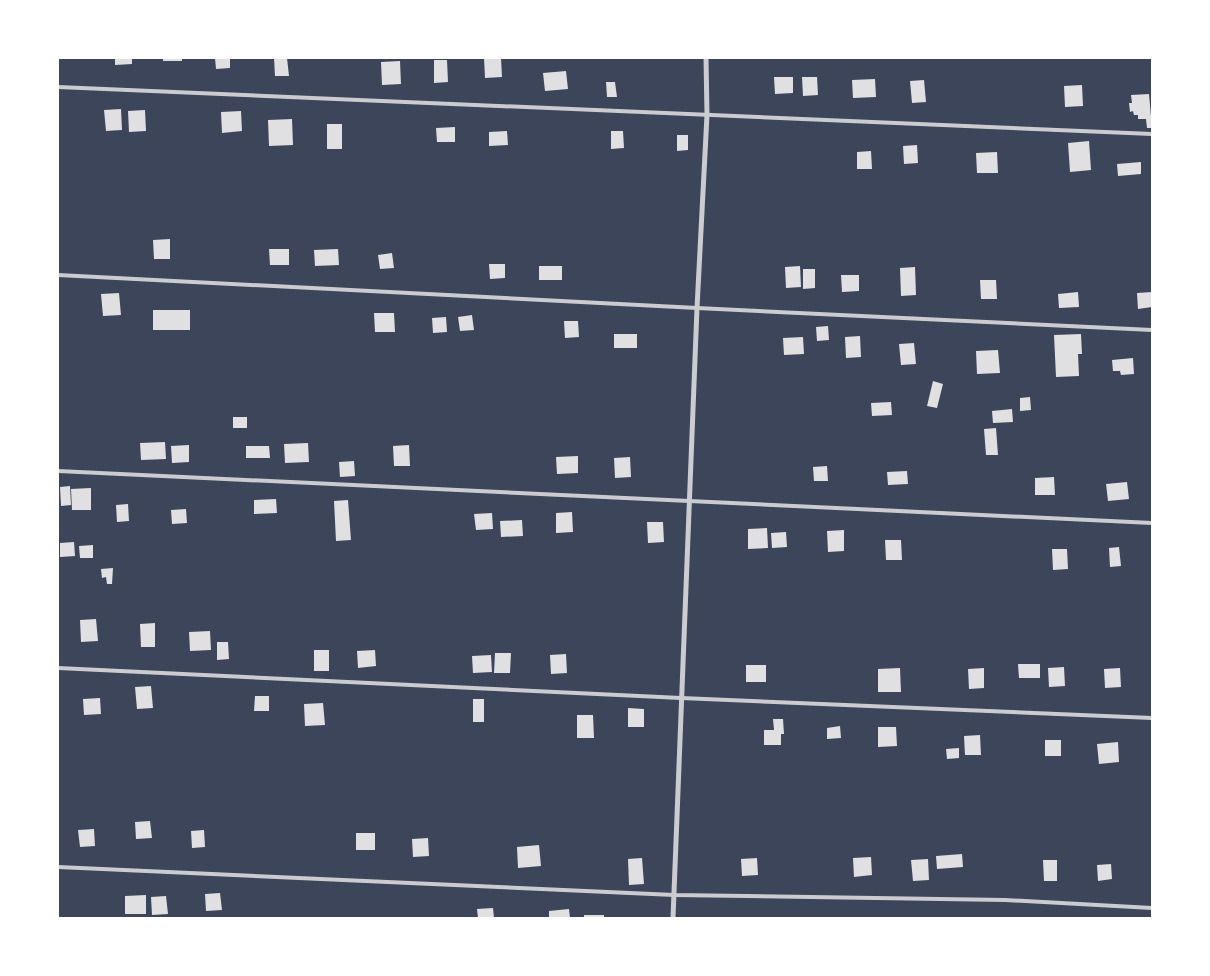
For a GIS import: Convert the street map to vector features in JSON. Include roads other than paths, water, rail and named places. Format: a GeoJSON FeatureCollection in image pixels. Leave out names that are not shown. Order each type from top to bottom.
{"type":"FeatureCollection","features":[{"type":"Feature","properties":{"kind":"street"},"geometry":{"type":"LineString","coordinates":[[673,918],[697,308],[707,115],[706,58]]}},
{"type":"Feature","properties":{"kind":"lane"},"geometry":{"type":"LineString","coordinates":[[58,87],[1152,134]]}},
{"type":"Feature","properties":{"kind":"lane"},"geometry":{"type":"LineString","coordinates":[[58,274],[1152,330]]}},
{"type":"Feature","properties":{"kind":"lane"},"geometry":{"type":"LineString","coordinates":[[58,471],[1152,523]]}},
{"type":"Feature","properties":{"kind":"lane"},"geometry":{"type":"LineString","coordinates":[[58,668],[681,698],[1152,718]]}},
{"type":"Feature","properties":{"kind":"lane"},"geometry":{"type":"LineString","coordinates":[[58,867],[674,895],[1005,900],[1152,908]]}}]}
